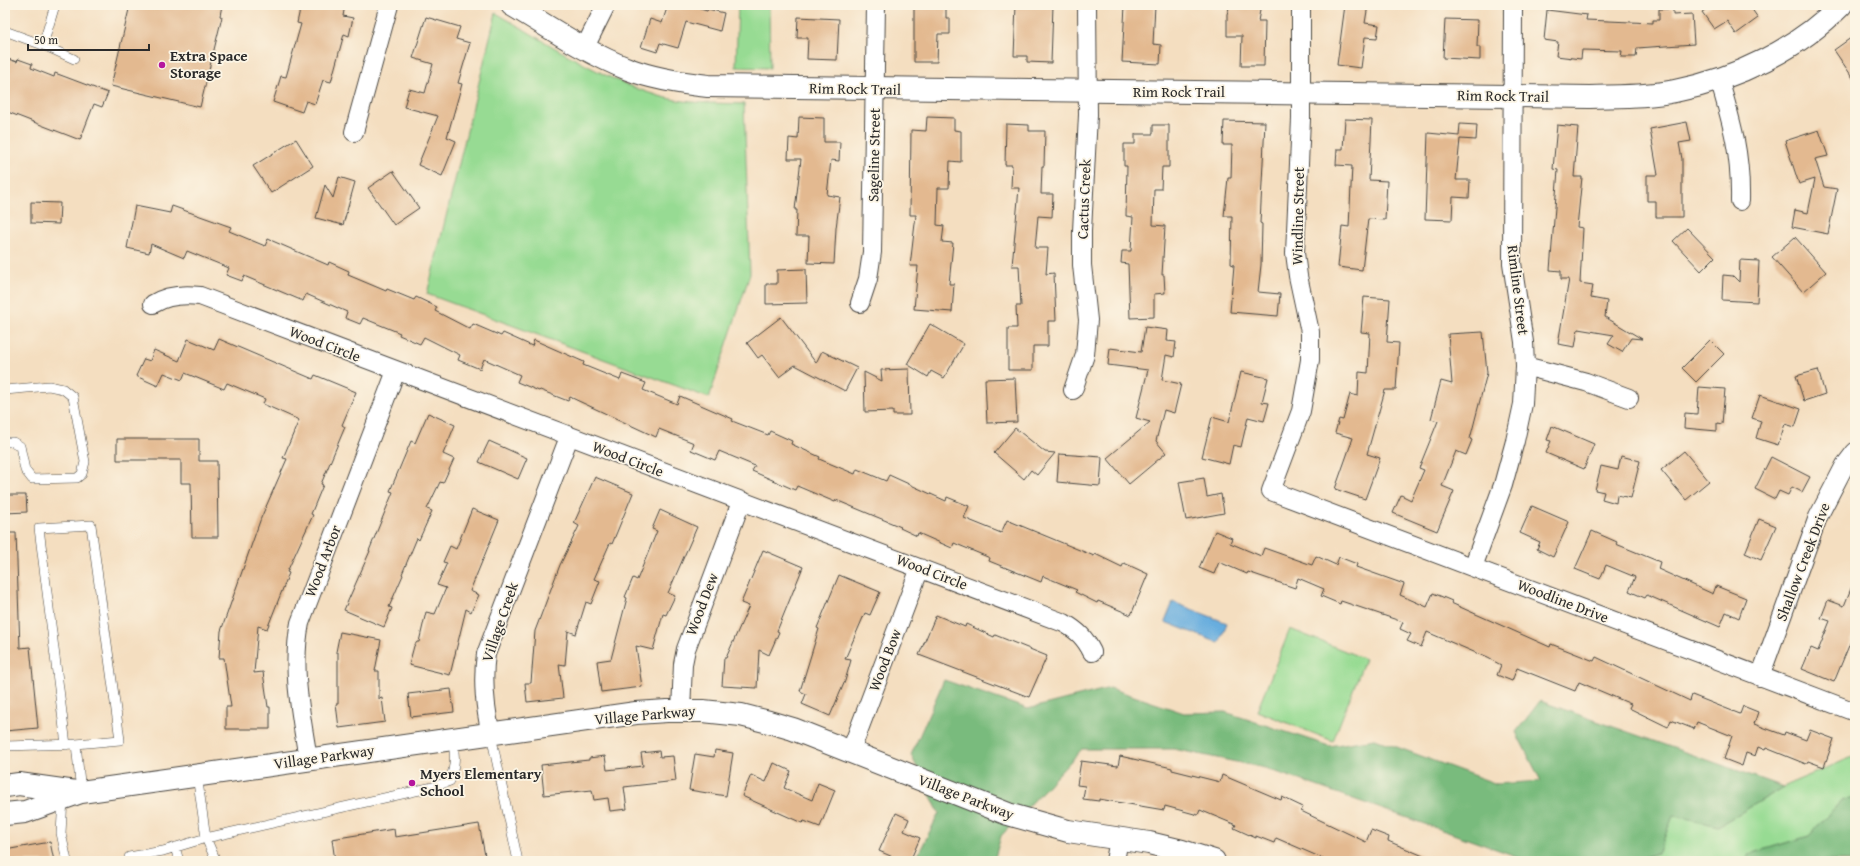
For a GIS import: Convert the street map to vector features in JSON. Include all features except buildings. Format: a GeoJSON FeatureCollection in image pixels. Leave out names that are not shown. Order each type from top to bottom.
{"type":"FeatureCollection","features":[{"type":"Feature","properties":{"kind":"street"},"geometry":{"type":"LineString","coordinates":[[354,132],[389,5]]}},
{"type":"Feature","properties":{"kind":"street","name":"Rim Rock Trail"},"geometry":{"type":"LineString","coordinates":[[512,5],[613,62],[657,78],[697,85],[741,88],[1512,96],[1608,96],[1650,94],[1675,91],[1719,79],[1756,64],[1785,48],[1817,27],[1841,5]]}},
{"type":"Feature","properties":{"kind":"street"},"geometry":{"type":"LineString","coordinates":[[585,47],[606,5]]}},
{"type":"Feature","properties":{"kind":"street","name":"Sageline Street"},"geometry":{"type":"LineString","coordinates":[[860,303],[868,279],[872,252],[876,5]]}},
{"type":"Feature","properties":{"kind":"street","name":"Cactus Creek"},"geometry":{"type":"LineString","coordinates":[[1073,390],[1084,355],[1087,332],[1082,265],[1082,231],[1089,91],[1088,5]]}},
{"type":"Feature","properties":{"kind":"street","name":"Windline Street"},"geometry":{"type":"LineString","coordinates":[[1270,491],[1301,410],[1310,360],[1310,332],[1298,276],[1295,253],[1301,93],[1301,5]]}},
{"type":"Feature","properties":{"kind":"street","name":"Rimline Street"},"geometry":{"type":"LineString","coordinates":[[1473,567],[1503,485],[1515,441],[1522,404],[1525,366],[1524,342],[1512,263],[1513,5]]}},
{"type":"Feature","properties":{"kind":"street"},"geometry":{"type":"LineString","coordinates":[[1719,79],[1735,133],[1739,155],[1740,201]]}},
{"type":"Feature","properties":{"kind":"street","name":"Wood Circle"},"geometry":{"type":"LineString","coordinates":[[153,304],[162,298],[186,294],[200,296],[569,437],[1064,623],[1078,631],[1085,639],[1092,652]]}},
{"type":"Feature","properties":{"kind":"street"},"geometry":{"type":"LineString","coordinates":[[1525,366],[1586,382],[1629,398]]}},
{"type":"Feature","properties":{"kind":"street","name":"Wood Arbor"},"geometry":{"type":"LineString","coordinates":[[308,759],[296,681],[295,654],[300,623],[396,370]]}},
{"type":"Feature","properties":{"kind":"street","name":"Village Creek"},"geometry":{"type":"LineString","coordinates":[[491,734],[484,691],[486,654],[569,437]]}},
{"type":"Feature","properties":{"kind":"street","name":"Shallow Creek Drive"},"geometry":{"type":"LineString","coordinates":[[1760,677],[1818,517],[1845,465],[1855,452]]}},
{"type":"Feature","properties":{"kind":"street","name":"Woodline Drive"},"geometry":{"type":"LineString","coordinates":[[1270,491],[1855,712]]}},
{"type":"Feature","properties":{"kind":"street","name":"Wood Dew"},"geometry":{"type":"LineString","coordinates":[[681,711],[683,664],[686,649],[741,502]]}},
{"type":"Feature","properties":{"kind":"street","name":"Wood Bow"},"geometry":{"type":"LineString","coordinates":[[850,753],[920,568]]}},
{"type":"Feature","properties":{"kind":"street","name":"Village Parkway"},"geometry":{"type":"LineString","coordinates":[[5,814],[25,812],[69,794],[197,775],[636,713],[703,711],[755,718],[793,730],[1037,824],[1068,831],[1149,843],[1182,850],[1214,861]]}},
{"type":"Feature","properties":{"kind":"street","name":"Village Parkway"},"geometry":{"type":"LineString","coordinates":[[5,786],[19,784],[69,794]]}},
{"type":"Feature","properties":{"kind":"street"},"geometry":{"type":"LineString","coordinates":[[1115,861],[1119,839]]}},
{"type":"Feature","properties":{"kind":"lane"},"geometry":{"type":"LineString","coordinates":[[43,45],[55,5]]}},
{"type":"Feature","properties":{"kind":"lane"},"geometry":{"type":"LineString","coordinates":[[5,31],[43,45],[74,59]]}},
{"type":"Feature","properties":{"kind":"lane"},"geometry":{"type":"LineString","coordinates":[[5,390],[49,386],[63,389],[73,397],[85,462],[82,474],[77,478],[32,479],[25,470],[20,446],[13,442],[5,442]]}},
{"type":"Feature","properties":{"kind":"lane"},"geometry":{"type":"LineString","coordinates":[[5,746],[66,745],[120,740],[91,525],[39,528],[66,745]]}},
{"type":"Feature","properties":{"kind":"lane","name":"Village Creek"},"geometry":{"type":"LineString","coordinates":[[491,734],[518,861]]}},
{"type":"Feature","properties":{"kind":"lane"},"geometry":{"type":"LineString","coordinates":[[130,859],[206,838],[450,782],[455,767],[455,754],[452,740]]}},
{"type":"Feature","properties":{"kind":"lane"},"geometry":{"type":"LineString","coordinates":[[67,861],[61,833],[69,794],[76,744]]}},
{"type":"Feature","properties":{"kind":"lane"},"geometry":{"type":"LineString","coordinates":[[197,775],[206,838],[216,861]]}},
{"type":"Feature","properties":{"kind":"lane"},"geometry":{"type":"LineString","coordinates":[[175,847],[179,861]]}},
{"type":"Feature","properties":{"kind":"green space"},"geometry":{"type":"Polygon","coordinates":[[[738,5],[769,5],[770,68],[736,67],[738,5]]]}},
{"type":"Feature","properties":{"kind":"green space"},"geometry":{"type":"Polygon","coordinates":[[[496,13],[575,59],[637,89],[669,99],[701,103],[744,104],[750,274],[709,398],[427,294],[496,13]]]}},
{"type":"Feature","properties":{"kind":"green space"},"geometry":{"type":"Polygon","coordinates":[[[1290,629],[1365,659],[1333,741],[1257,711],[1290,629]]]}},
{"type":"Feature","properties":{"kind":"green space"},"geometry":{"type":"Polygon","coordinates":[[[944,680],[1028,709],[1110,688],[1184,713],[1225,712],[1329,746],[1375,739],[1497,784],[1541,781],[1516,732],[1540,701],[1784,787],[1718,826],[1673,815],[1659,852],[1633,861],[1530,861],[1265,768],[1174,749],[1082,749],[1001,836],[994,861],[915,861],[939,813],[911,755],[944,680]]]}},
{"type":"Feature","properties":{"kind":"green space"},"geometry":{"type":"Polygon","coordinates":[[[1855,756],[1855,797],[1842,800],[1809,836],[1749,854],[1746,861],[1633,861],[1659,852],[1673,814],[1718,826],[1791,783],[1855,756]]]}},
{"type":"Feature","properties":{"kind":"green space"},"geometry":{"type":"Polygon","coordinates":[[[1855,797],[1855,861],[1746,861],[1749,854],[1809,836],[1842,800],[1855,797]]]}},
{"type":"Feature","properties":{"kind":"water"},"geometry":{"type":"Polygon","coordinates":[[[1173,602],[1227,623],[1219,643],[1165,622],[1173,602]]]}},
{"type":"Feature","properties":{"kind":"place","name":"Extra Space Storage"},"geometry":{"type":"Point","coordinates":[162,65]}},
{"type":"Feature","properties":{"kind":"place","name":"Myers Elementary School"},"geometry":{"type":"Point","coordinates":[412,783]}}]}
